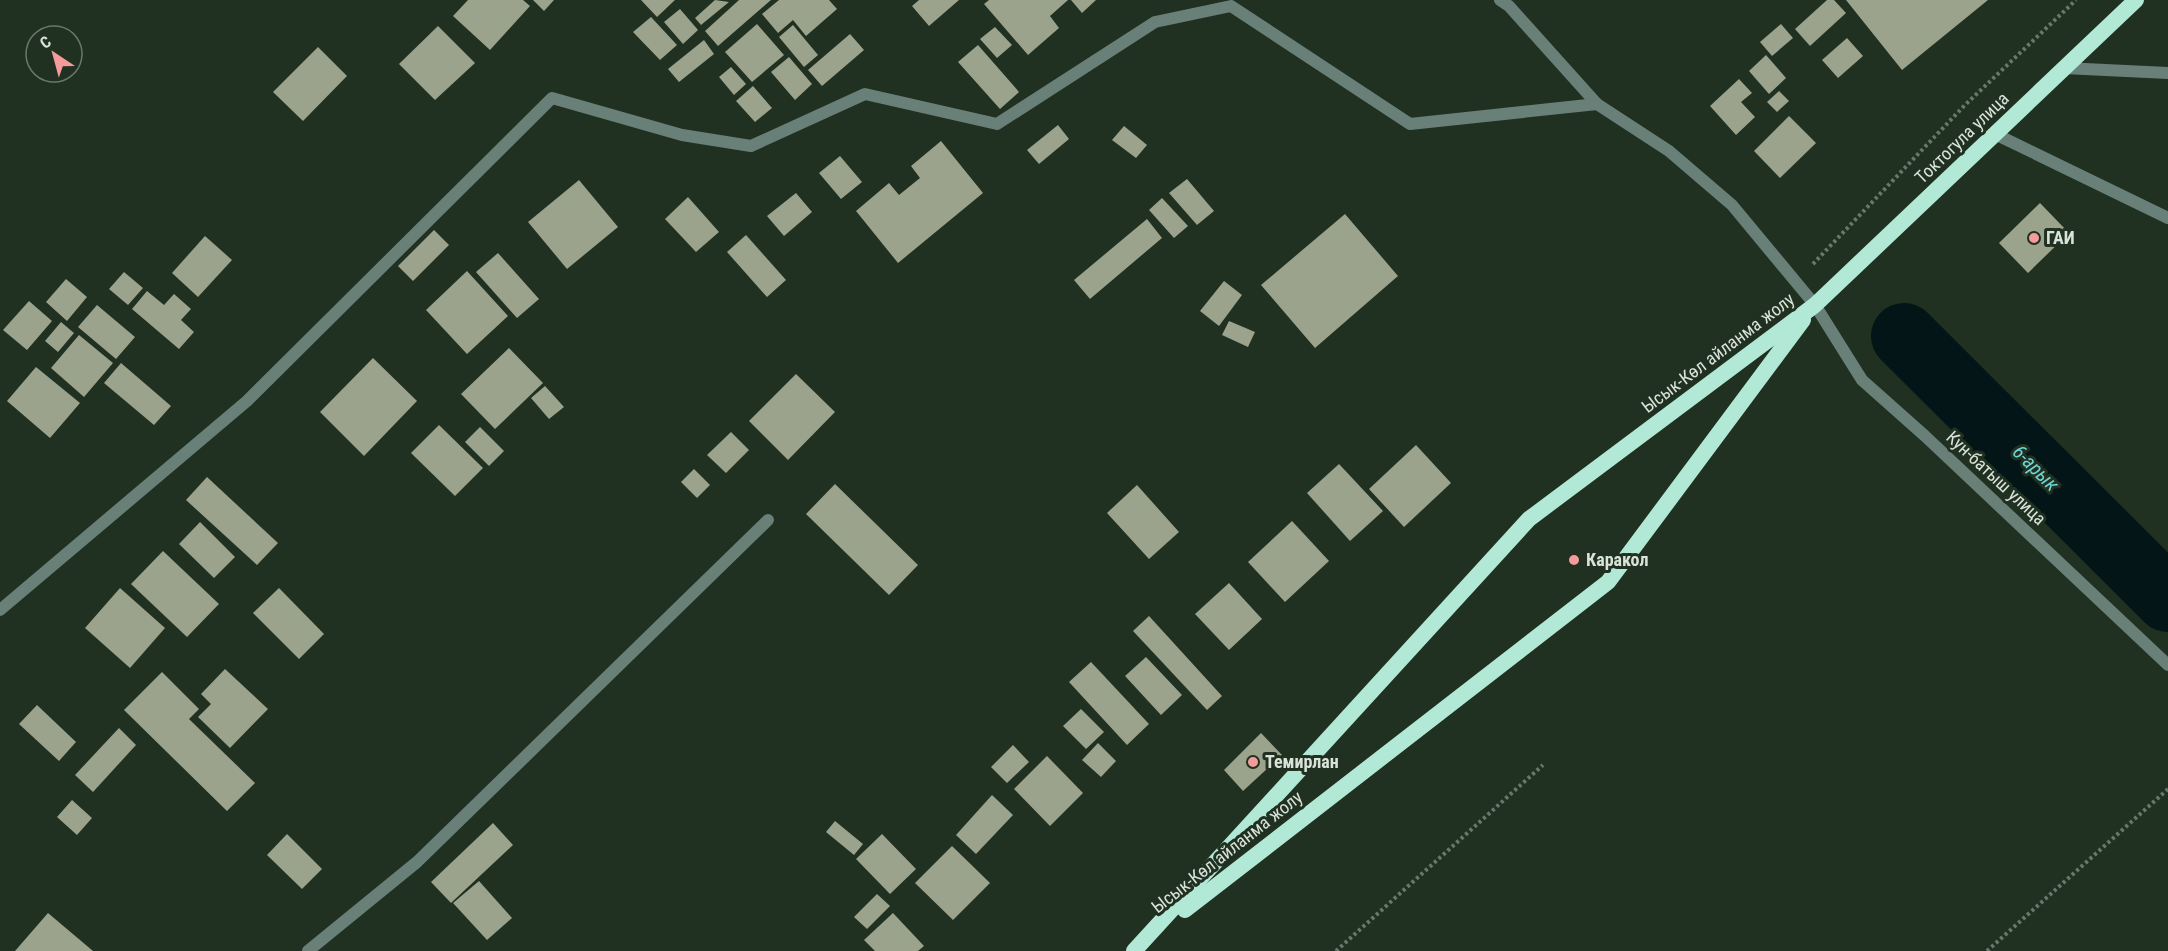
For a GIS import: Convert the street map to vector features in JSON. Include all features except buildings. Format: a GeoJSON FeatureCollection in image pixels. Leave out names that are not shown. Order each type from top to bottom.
{"type":"FeatureCollection","features":[{"type":"Feature","properties":{"kind":"highway","name":"Токтогула улица"},"geometry":{"type":"LineString","coordinates":[[1815,305],[2136,0]]}},
{"type":"Feature","properties":{"kind":"highway","name":"Ысык-Көл айланма жолу"},"geometry":{"type":"LineString","coordinates":[[1148,938],[1608,582],[1815,305]]}},
{"type":"Feature","properties":{"kind":"highway","name":"Ысык-Көл айланма жолу"},"geometry":{"type":"LineString","coordinates":[[1134,951],[1529,519],[1815,305]]}},
{"type":"Feature","properties":{"kind":"street","name":"Кун-батыш улица"},"geometry":{"type":"LineString","coordinates":[[1500,0],[1509,6],[1597,104],[1669,151],[1731,205],[1815,305],[1862,381],[1925,436],[2168,665]]}},
{"type":"Feature","properties":{"kind":"street"},"geometry":{"type":"LineString","coordinates":[[0,610],[247,401],[552,98],[682,135],[751,146],[865,94],[997,124],[1155,22],[1231,6],[1410,124],[1597,104]]}},
{"type":"Feature","properties":{"kind":"street"},"geometry":{"type":"LineString","coordinates":[[2064,68],[2168,73]]}},
{"type":"Feature","properties":{"kind":"street"},"geometry":{"type":"LineString","coordinates":[[1995,134],[2168,218]]}},
{"type":"Feature","properties":{"kind":"street"},"geometry":{"type":"LineString","coordinates":[[308,951],[417,862],[768,520]]}},
{"type":"Feature","properties":{"kind":"path"},"geometry":{"type":"LineString","coordinates":[[1796,282],[1965,105],[2076,0]]}},
{"type":"Feature","properties":{"kind":"path"},"geometry":{"type":"LineString","coordinates":[[1336,951],[1543,765]]}},
{"type":"Feature","properties":{"kind":"path"},"geometry":{"type":"LineString","coordinates":[[1987,951],[2168,789]]}},
{"type":"Feature","properties":{"kind":"waterway","name":"6-арык"},"geometry":{"type":"LineString","coordinates":[[1904,336],[2168,599]]}},
{"type":"Feature","properties":{"kind":"place","name":"ГАИ"},"geometry":{"type":"Point","coordinates":[2034,238]}},
{"type":"Feature","properties":{"kind":"place","name":"Каракол"},"geometry":{"type":"Point","coordinates":[1574,560]}},
{"type":"Feature","properties":{"kind":"place","name":"Темирлан"},"geometry":{"type":"Point","coordinates":[1253,762]}}]}
